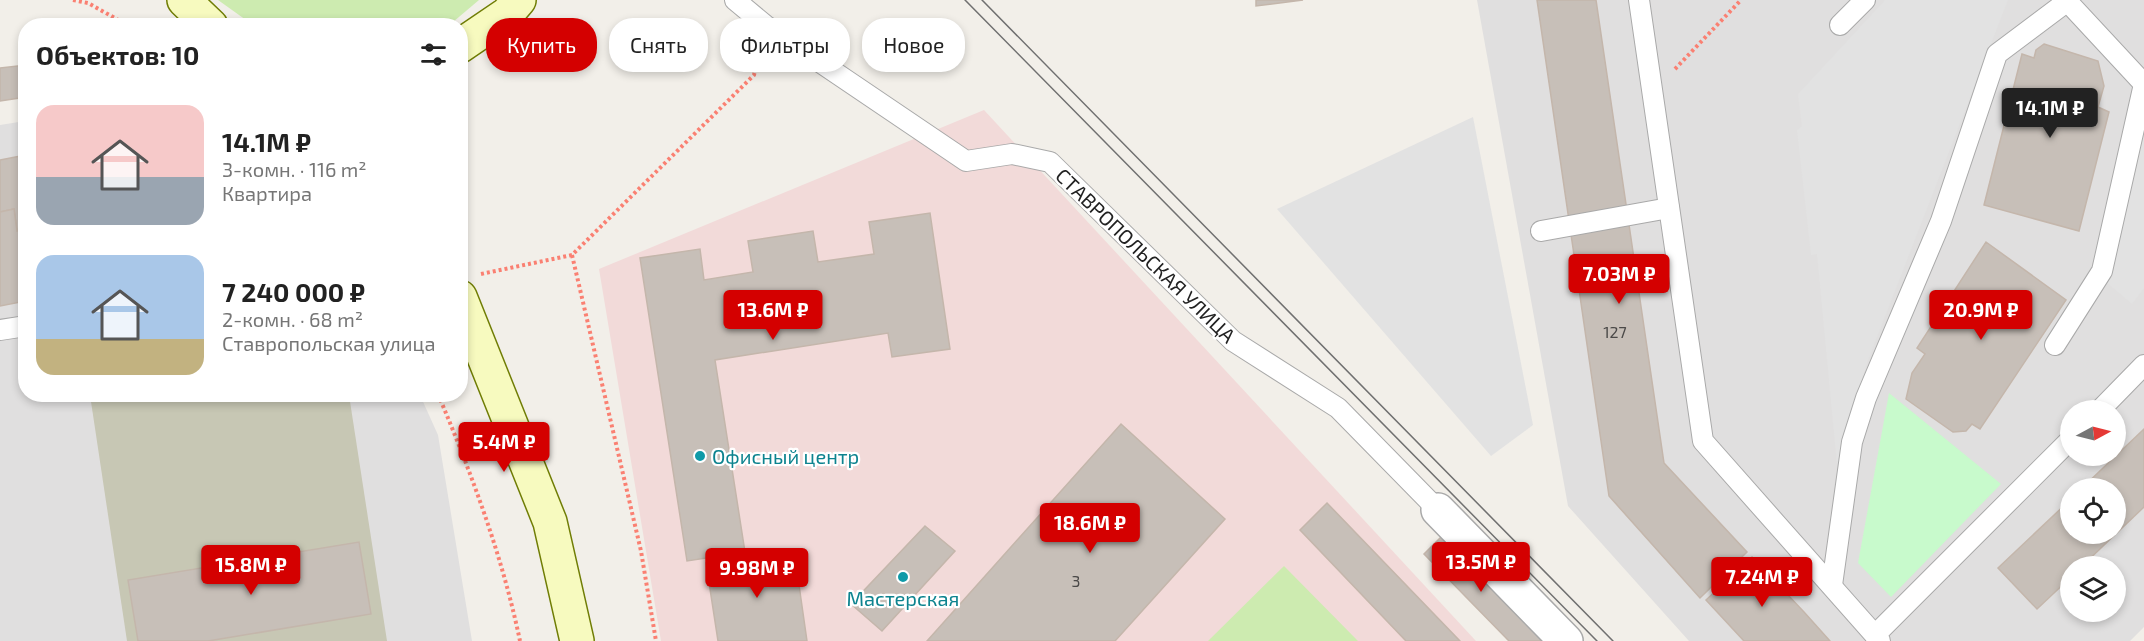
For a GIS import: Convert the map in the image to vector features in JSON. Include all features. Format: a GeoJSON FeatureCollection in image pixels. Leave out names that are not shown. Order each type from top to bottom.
{"type":"FeatureCollection","features":[{"type":"Feature","properties":{"kind":"main road"},"geometry":{"type":"LineString","coordinates":[[184,0],[203,18]]}},
{"type":"Feature","properties":{"kind":"main road"},"geometry":{"type":"LineString","coordinates":[[468,40],[513,7]]}},
{"type":"Feature","properties":{"kind":"main road"},"geometry":{"type":"LineString","coordinates":[[468,50],[513,7]]}},
{"type":"Feature","properties":{"kind":"main road"},"geometry":{"type":"LineString","coordinates":[[469,286],[549,522],[577,641]]}},
{"type":"Feature","properties":{"kind":"street","name":"СТАВРОПОЛЬСКАЯ УЛИЦА"},"geometry":{"type":"LineString","coordinates":[[1438,510],[1566,641]]}},
{"type":"Feature","properties":{"kind":"lane","name":"СТАВРОПОЛЬСКАЯ УЛИЦА"},"geometry":{"type":"LineString","coordinates":[[735,0],[757,18]]}},
{"type":"Feature","properties":{"kind":"lane"},"geometry":{"type":"LineString","coordinates":[[1638,0],[1703,441],[1878,638],[2060,450]]}},
{"type":"Feature","properties":{"kind":"lane"},"geometry":{"type":"LineString","coordinates":[[1840,25],[1865,0]]}},
{"type":"Feature","properties":{"kind":"lane"},"geometry":{"type":"LineString","coordinates":[[1832,585],[1852,442],[1866,398],[1941,221],[1997,54],[2068,1],[2144,84],[2102,270],[2055,345]]}},
{"type":"Feature","properties":{"kind":"lane","name":"СТАВРОПОЛЬСКАЯ УЛИЦА"},"geometry":{"type":"LineString","coordinates":[[834,72],[966,161],[1012,154],[1050,162],[1233,341],[1338,408],[1438,510]]}},
{"type":"Feature","properties":{"kind":"lane"},"geometry":{"type":"LineString","coordinates":[[1541,231],[1669,208]]}},
{"type":"Feature","properties":{"kind":"lane"},"geometry":{"type":"LineString","coordinates":[[0,330],[18,327]]}},
{"type":"Feature","properties":{"kind":"lane"},"geometry":{"type":"LineString","coordinates":[[2110,400],[2144,366]]}},
{"type":"Feature","properties":{"kind":"path"},"geometry":{"type":"LineString","coordinates":[[73,0],[88,3],[115,18]]}},
{"type":"Feature","properties":{"kind":"path"},"geometry":{"type":"LineString","coordinates":[[1652,93],[1741,0]]}},
{"type":"Feature","properties":{"kind":"path"},"geometry":{"type":"LineString","coordinates":[[469,286],[496,269],[572,255],[755,72]]}},
{"type":"Feature","properties":{"kind":"path"},"geometry":{"type":"LineString","coordinates":[[572,255],[641,551],[656,641]]}},
{"type":"Feature","properties":{"kind":"path"},"geometry":{"type":"LineString","coordinates":[[441,402],[473,477],[508,589],[520,641]]}},
{"type":"Feature","properties":{"kind":"shaded area"},"geometry":{"type":"Polygon","coordinates":[[[1477,0],[2144,0],[2144,627],[2130,641],[1689,641],[1568,506],[1477,0]]]}},
{"type":"Feature","properties":{"kind":"shaded area"},"geometry":{"type":"Polygon","coordinates":[[[1885,0],[2008,0],[1867,363],[1837,465],[1817,254],[1811,255],[1797,130],[1802,126],[1798,94],[1885,0]]]}},
{"type":"Feature","properties":{"kind":"shaded area"},"geometry":{"type":"Polygon","coordinates":[[[984,110],[1476,641],[661,641],[599,269],[984,110]]]}},
{"type":"Feature","properties":{"kind":"shaded area"},"geometry":{"type":"Polygon","coordinates":[[[2144,110],[2144,288],[2132,304],[2106,282],[2144,110]]]}},
{"type":"Feature","properties":{"kind":"shaded area"},"geometry":{"type":"Polygon","coordinates":[[[1473,117],[1533,425],[1491,456],[1277,209],[1473,117]]]}},
{"type":"Feature","properties":{"kind":"shaded area"},"geometry":{"type":"Polygon","coordinates":[[[18,122],[18,402],[423,402],[438,435],[472,641],[0,641],[0,125],[18,122]]]}},
{"type":"Feature","properties":{"kind":"shaded area"},"geometry":{"type":"Polygon","coordinates":[[[91,402],[350,402],[387,641],[127,641],[91,402]]]}},
{"type":"Feature","properties":{"kind":"green space"},"geometry":{"type":"Polygon","coordinates":[[[218,0],[479,0],[458,18],[243,18],[218,0]]]}},
{"type":"Feature","properties":{"kind":"green space"},"geometry":{"type":"Polygon","coordinates":[[[1889,393],[2001,484],[1891,597],[1858,563],[1889,393]]]}},
{"type":"Feature","properties":{"kind":"green space"},"geometry":{"type":"Polygon","coordinates":[[[1284,566],[1358,641],[1208,641],[1284,566]]]}},
{"type":"Feature","properties":{"kind":"building"},"geometry":{"type":"Polygon","coordinates":[[[1256,0],[1303,0],[1256,6],[1256,0]]]}},
{"type":"Feature","properties":{"kind":"building"},"geometry":{"type":"Polygon","coordinates":[[[1537,0],[1596,0],[1664,463],[1747,552],[1700,598],[1609,496],[1537,0]]]}},
{"type":"Feature","properties":{"kind":"building"},"geometry":{"type":"Polygon","coordinates":[[[2044,44],[2098,61],[2104,86],[2098,107],[2109,112],[2079,231],[1984,205],[2022,54],[2034,58],[2036,50],[2044,44]]]}},
{"type":"Feature","properties":{"kind":"building"},"geometry":{"type":"Polygon","coordinates":[[[18,66],[18,98],[0,101],[0,68],[18,66]]]}},
{"type":"Feature","properties":{"kind":"building"},"geometry":{"type":"Polygon","coordinates":[[[18,157],[18,231],[14,209],[0,212],[0,160],[18,157]]]}},
{"type":"Feature","properties":{"kind":"building"},"geometry":{"type":"Polygon","coordinates":[[[14,209],[18,231],[18,303],[0,306],[0,212],[14,209]]]}},
{"type":"Feature","properties":{"kind":"building","name":"Офисный центр"},"geometry":{"type":"Polygon","coordinates":[[[930,213],[950,349],[892,357],[888,333],[715,360],[745,552],[687,561],[640,258],[700,249],[704,280],[753,272],[748,241],[813,231],[818,262],[874,254],[869,222],[930,213]]]}},
{"type":"Feature","properties":{"kind":"building"},"geometry":{"type":"Polygon","coordinates":[[[1986,242],[2066,300],[1980,429],[1972,424],[1966,431],[1953,432],[1906,399],[1912,373],[1925,354],[1917,348],[1986,242]]]}},
{"type":"Feature","properties":{"kind":"building"},"geometry":{"type":"Polygon","coordinates":[[[1121,424],[1225,519],[1115,641],[927,641],[1121,424]]]}},
{"type":"Feature","properties":{"kind":"building"},"geometry":{"type":"Polygon","coordinates":[[[2144,429],[2144,507],[2126,524],[2126,478],[2093,478],[2105,466],[2126,466],[2126,446],[2144,429]]]}},
{"type":"Feature","properties":{"kind":"building"},"geometry":{"type":"Polygon","coordinates":[[[1327,503],[1460,641],[1406,641],[1300,530],[1327,503]]]}},
{"type":"Feature","properties":{"kind":"building"},"geometry":{"type":"Polygon","coordinates":[[[2060,509],[2060,544],[2105,544],[2093,556],[2060,556],[2060,587],[2037,609],[1998,568],[2060,509]]]}},
{"type":"Feature","properties":{"kind":"building","name":"Мастерская"},"geometry":{"type":"Polygon","coordinates":[[[925,526],[955,551],[882,631],[851,604],[925,526]]]}},
{"type":"Feature","properties":{"kind":"building"},"geometry":{"type":"Polygon","coordinates":[[[1442,536],[1545,641],[1509,641],[1424,554],[1442,536]]]}},
{"type":"Feature","properties":{"kind":"building"},"geometry":{"type":"Polygon","coordinates":[[[359,542],[371,614],[208,641],[138,641],[128,580],[359,542]]]}},
{"type":"Feature","properties":{"kind":"building"},"geometry":{"type":"Polygon","coordinates":[[[794,550],[807,641],[718,641],[706,563],[794,550]]]}},
{"type":"Feature","properties":{"kind":"building"},"geometry":{"type":"Polygon","coordinates":[[[1752,557],[1830,641],[1744,641],[1706,600],[1752,557]]]}},
{"type":"Feature","properties":{"kind":"tram line"},"geometry":{"type":"LineString","coordinates":[[965,0],[1597,641]]}},
{"type":"Feature","properties":{"kind":"tram line"},"geometry":{"type":"LineString","coordinates":[[982,0],[1613,641]]}},
{"type":"Feature","properties":{"kind":"place","name":"Офисный центр"},"geometry":{"type":"Point","coordinates":[700,456]}},
{"type":"Feature","properties":{"kind":"place","name":"Мастерская"},"geometry":{"type":"Point","coordinates":[903,577]}}]}
